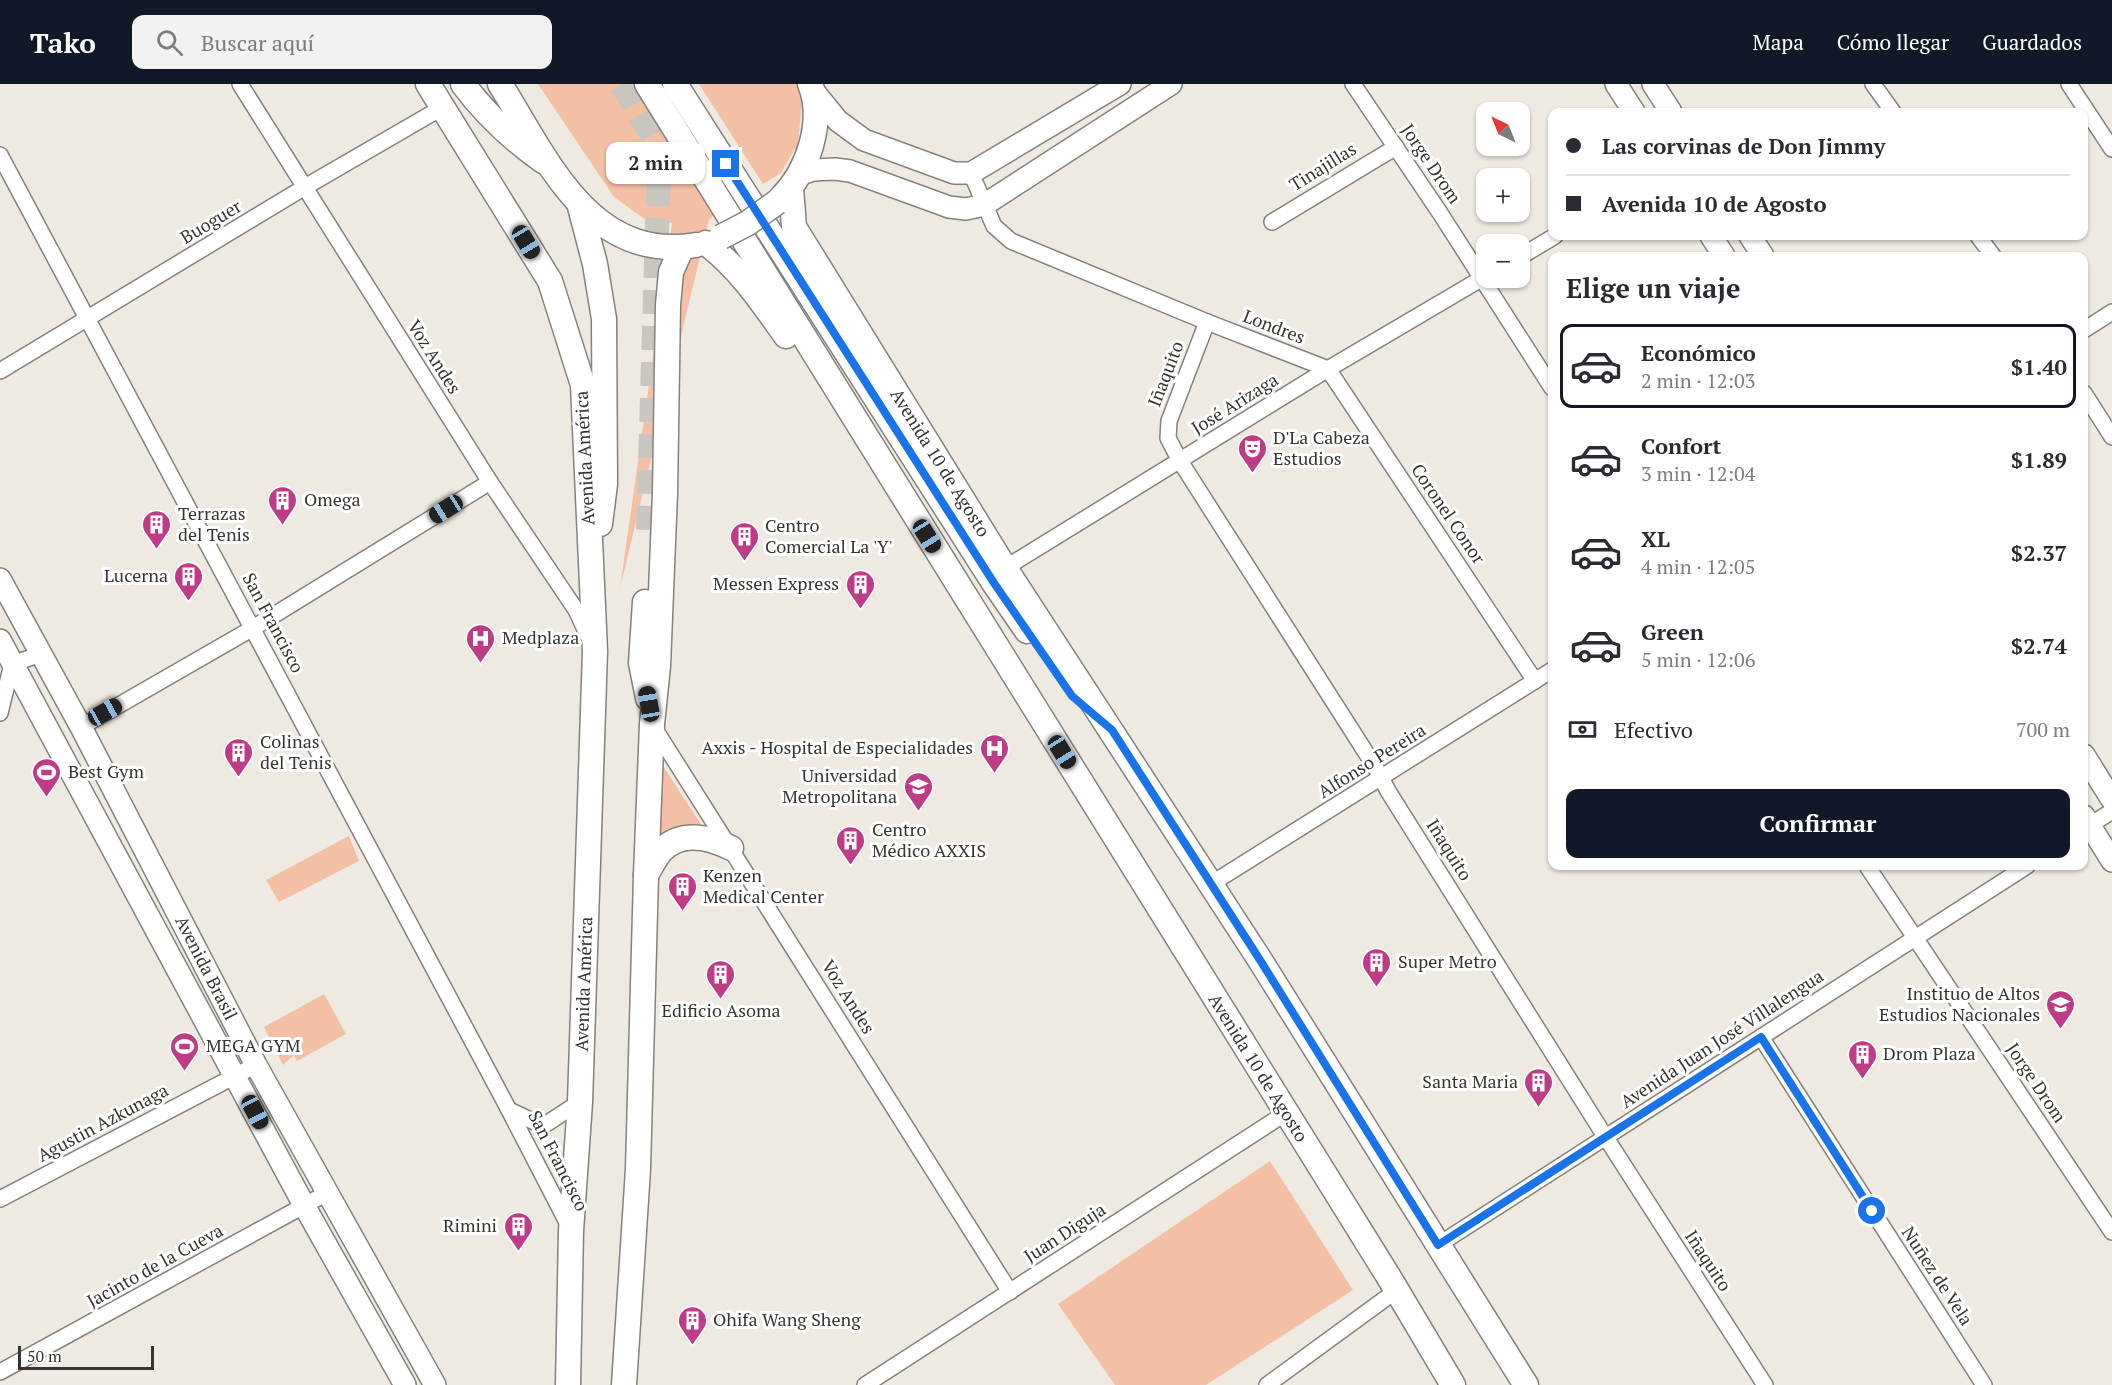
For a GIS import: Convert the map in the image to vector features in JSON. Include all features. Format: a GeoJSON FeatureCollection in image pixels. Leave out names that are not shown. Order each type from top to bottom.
{"type":"FeatureCollection","features":[{"type":"Feature","properties":{"kind":"main road","name":"Avenida América"},"geometry":{"type":"LineString","coordinates":[[428,84],[550,280],[583,385],[595,651],[568,1385]]}},
{"type":"Feature","properties":{"kind":"main road"},"geometry":{"type":"LineString","coordinates":[[463,84],[495,123],[552,168]]}},
{"type":"Feature","properties":{"kind":"main road","name":"Avenida 10 de Agosto"},"geometry":{"type":"LineString","coordinates":[[500,84],[552,168],[579,203],[605,228],[630,241],[658,247],[682,247],[714,240],[748,223],[789,188],[810,149],[815,119],[811,87]]}},
{"type":"Feature","properties":{"kind":"main road","name":"Avenida 10 de Agosto"},"geometry":{"type":"LineString","coordinates":[[646,84],[1397,1290],[1453,1385]]}},
{"type":"Feature","properties":{"kind":"main road","name":"Avenida 10 de Agosto"},"geometry":{"type":"LineString","coordinates":[[675,84],[994,583],[1072,696],[1112,730]]}},
{"type":"Feature","properties":{"kind":"main road","name":"Avenida 10 de Agosto"},"geometry":{"type":"LineString","coordinates":[[789,188],[794,227],[1005,568],[1211,884],[1526,1385]]}},
{"type":"Feature","properties":{"kind":"main road","name":"Avenida América"},"geometry":{"type":"LineString","coordinates":[[579,203],[595,264],[604,318],[605,484],[592,583]]}},
{"type":"Feature","properties":{"kind":"main road","name":"Avenida 10 de Agosto"},"geometry":{"type":"LineString","coordinates":[[714,240],[724,257],[745,279],[805,362],[1022,711],[1062,752]]}},
{"type":"Feature","properties":{"kind":"main road"},"geometry":{"type":"LineString","coordinates":[[624,1385],[638,1159],[652,724],[658,666],[665,493],[668,305],[671,272],[682,247]]}},
{"type":"Feature","properties":{"kind":"main road"},"geometry":{"type":"LineString","coordinates":[[648,531],[641,663],[652,724]]}},
{"type":"Feature","properties":{"kind":"main road"},"geometry":{"type":"LineString","coordinates":[[646,875],[660,852],[669,844],[680,839],[706,838],[731,848]]}},
{"type":"Feature","properties":{"kind":"street","name":"Voz Andes"},"geometry":{"type":"LineString","coordinates":[[240,84],[490,482],[576,610],[595,651]]}},
{"type":"Feature","properties":{"kind":"street"},"geometry":{"type":"LineString","coordinates":[[789,188],[813,170],[835,169],[855,172],[950,207],[966,208],[984,205],[1171,84]]}},
{"type":"Feature","properties":{"kind":"street","name":"Jorge Drom"},"geometry":{"type":"LineString","coordinates":[[1353,84],[1476,264]]}},
{"type":"Feature","properties":{"kind":"street"},"geometry":{"type":"LineString","coordinates":[[1616,84],[1631,108]]}},
{"type":"Feature","properties":{"kind":"street"},"geometry":{"type":"LineString","coordinates":[[1653,84],[1668,108]]}},
{"type":"Feature","properties":{"kind":"street"},"geometry":{"type":"LineString","coordinates":[[1873,84],[1890,108]]}},
{"type":"Feature","properties":{"kind":"street"},"geometry":{"type":"LineString","coordinates":[[2069,84],[2085,108]]}},
{"type":"Feature","properties":{"kind":"street"},"geometry":{"type":"LineString","coordinates":[[811,87],[838,121],[864,140],[954,173],[971,173],[1111,86],[1123,114]]}},
{"type":"Feature","properties":{"kind":"street","name":"Buoguer"},"geometry":{"type":"LineString","coordinates":[[0,371],[305,187],[443,107]]}},
{"type":"Feature","properties":{"kind":"street"},"geometry":{"type":"LineString","coordinates":[[2088,113],[2112,149]]}},
{"type":"Feature","properties":{"kind":"street","name":"Tinajillas"},"geometry":{"type":"LineString","coordinates":[[1272,222],[1396,147]]}},
{"type":"Feature","properties":{"kind":"street","name":"San Francisco"},"geometry":{"type":"LineString","coordinates":[[0,155],[572,1231]]}},
{"type":"Feature","properties":{"kind":"street","name":"Londres"},"geometry":{"type":"LineString","coordinates":[[971,173],[994,226],[1011,241],[1328,369]]}},
{"type":"Feature","properties":{"kind":"street"},"geometry":{"type":"LineString","coordinates":[[1530,250],[1548,240]]}},
{"type":"Feature","properties":{"kind":"street","name":"José Arizaga"},"geometry":{"type":"LineString","coordinates":[[1005,568],[1328,369],[1476,282]]}},
{"type":"Feature","properties":{"kind":"street","name":"Jorge Drom"},"geometry":{"type":"LineString","coordinates":[[1492,288],[1548,381]]}},
{"type":"Feature","properties":{"kind":"street"},"geometry":{"type":"LineString","coordinates":[[2088,327],[2112,312]]}},
{"type":"Feature","properties":{"kind":"street","name":"Iñaquito"},"geometry":{"type":"LineString","coordinates":[[1207,322],[1169,421],[1168,438],[1180,461],[1765,1385]]}},
{"type":"Feature","properties":{"kind":"street","name":"Coronel Conor"},"geometry":{"type":"LineString","coordinates":[[1328,369],[1535,681]]}},
{"type":"Feature","properties":{"kind":"street"},"geometry":{"type":"LineString","coordinates":[[2088,399],[2112,437]]}},
{"type":"Feature","properties":{"kind":"street"},"geometry":{"type":"LineString","coordinates":[[81,726],[253,628],[490,482]]}},
{"type":"Feature","properties":{"kind":"street","name":"Avenida Brasil"},"geometry":{"type":"LineString","coordinates":[[0,579],[81,726],[255,1065],[435,1385]]}},
{"type":"Feature","properties":{"kind":"street","name":"Avenida Brasil"},"geometry":{"type":"LineString","coordinates":[[0,640],[305,1207],[405,1385]]}},
{"type":"Feature","properties":{"kind":"street"},"geometry":{"type":"LineString","coordinates":[[0,713],[12,664],[41,654]]}},
{"type":"Feature","properties":{"kind":"street","name":"Alfonso Pereira"},"geometry":{"type":"LineString","coordinates":[[1211,884],[1548,673]]}},
{"type":"Feature","properties":{"kind":"street","name":"Voz Andes"},"geometry":{"type":"LineString","coordinates":[[652,724],[1010,1292]]}},
{"type":"Feature","properties":{"kind":"street"},"geometry":{"type":"LineString","coordinates":[[2088,762],[2112,800]]}},
{"type":"Feature","properties":{"kind":"street"},"geometry":{"type":"LineString","coordinates":[[2088,822],[2112,811]]}},
{"type":"Feature","properties":{"kind":"street"},"geometry":{"type":"LineString","coordinates":[[2088,827],[2112,861]]}},
{"type":"Feature","properties":{"kind":"street","name":"Jorge Drom"},"geometry":{"type":"LineString","coordinates":[[1871,870],[2112,1232]]}},
{"type":"Feature","properties":{"kind":"street","name":"Avenida Juan José Villalengua"},"geometry":{"type":"LineString","coordinates":[[1438,1245],[2021,870]]}},
{"type":"Feature","properties":{"kind":"street","name":"Nuñez de Vela"},"geometry":{"type":"LineString","coordinates":[[1761,1037],[1984,1385]]}},
{"type":"Feature","properties":{"kind":"street","name":"Agustin Azkunaga"},"geometry":{"type":"LineString","coordinates":[[0,1199],[255,1065]]}},
{"type":"Feature","properties":{"kind":"street","name":"San Francisco"},"geometry":{"type":"LineString","coordinates":[[509,1110],[543,1126],[580,1102]]}},
{"type":"Feature","properties":{"kind":"street","name":"Juan Diguja"},"geometry":{"type":"LineString","coordinates":[[865,1385],[1286,1113]]}},
{"type":"Feature","properties":{"kind":"street","name":"Jacinto de la Cueva"},"geometry":{"type":"LineString","coordinates":[[0,1372],[327,1193]]}},
{"type":"Feature","properties":{"kind":"street"},"geometry":{"type":"LineString","coordinates":[[1267,1385],[1397,1290]]}},
{"type":"Feature","properties":{"kind":"shaded area"},"geometry":{"type":"Polygon","coordinates":[[[538,84],[636,84],[718,212],[709,220],[620,588],[672,223],[643,218],[614,197],[538,84]]]}},
{"type":"Feature","properties":{"kind":"shaded area"},"geometry":{"type":"Polygon","coordinates":[[[699,84],[796,84],[802,102],[798,143],[781,173],[763,184],[699,84]]]}},
{"type":"Feature","properties":{"kind":"shaded area"},"geometry":{"type":"Polygon","coordinates":[[[663,766],[706,832],[660,844],[663,766]]]}},
{"type":"Feature","properties":{"kind":"shaded area"},"geometry":{"type":"Polygon","coordinates":[[[349,836],[359,861],[279,902],[266,880],[349,836]]]}},
{"type":"Feature","properties":{"kind":"shaded area"},"geometry":{"type":"Polygon","coordinates":[[[324,994],[346,1034],[297,1061],[294,1055],[283,1065],[264,1027],[324,994]]]}},
{"type":"Feature","properties":{"kind":"shaded area"},"geometry":{"type":"Polygon","coordinates":[[[1270,1161],[1353,1290],[1206,1385],[1115,1385],[1058,1304],[1270,1161]]]}},
{"type":"Feature","properties":{"kind":"tunnel"},"geometry":{"type":"LineString","coordinates":[[621,84],[655,140],[659,162],[648,531]]}},
{"type":"Feature","properties":{"kind":"place","name":"D'La Cabeza Estudios"},"geometry":{"type":"Point","coordinates":[1252,474]}},
{"type":"Feature","properties":{"kind":"place","name":"Omega"},"geometry":{"type":"Point","coordinates":[283,526]}},
{"type":"Feature","properties":{"kind":"place","name":"Terrazas del Tenis"},"geometry":{"type":"Point","coordinates":[157,550]}},
{"type":"Feature","properties":{"kind":"place","name":"Centro Comercial La 'Y'"},"geometry":{"type":"Point","coordinates":[744,562]}},
{"type":"Feature","properties":{"kind":"place","name":"Lucerna"},"geometry":{"type":"Point","coordinates":[189,602]}},
{"type":"Feature","properties":{"kind":"place","name":"Messen Express"},"geometry":{"type":"Point","coordinates":[860,610]}},
{"type":"Feature","properties":{"kind":"place","name":"Medplaza"},"geometry":{"type":"Point","coordinates":[481,664]}},
{"type":"Feature","properties":{"kind":"place","name":"Axxis - Hospital de Especialidades"},"geometry":{"type":"Point","coordinates":[994,774]}},
{"type":"Feature","properties":{"kind":"place","name":"Colinas del Tenis"},"geometry":{"type":"Point","coordinates":[239,778]}},
{"type":"Feature","properties":{"kind":"place","name":"Best Gym"},"geometry":{"type":"Point","coordinates":[47,798]}},
{"type":"Feature","properties":{"kind":"place","name":"Universidad Metropolitana"},"geometry":{"type":"Point","coordinates":[918,812]}},
{"type":"Feature","properties":{"kind":"place","name":"Centro Médico AXXIS"},"geometry":{"type":"Point","coordinates":[851,866]}},
{"type":"Feature","properties":{"kind":"place","name":"Kenzen Medical Center"},"geometry":{"type":"Point","coordinates":[682,912]}},
{"type":"Feature","properties":{"kind":"place","name":"Super Metro"},"geometry":{"type":"Point","coordinates":[1377,988]}},
{"type":"Feature","properties":{"kind":"place","name":"Edificio Asoma"},"geometry":{"type":"Point","coordinates":[721,1000]}},
{"type":"Feature","properties":{"kind":"place","name":"Instituo de Altos Estudios Nacionales"},"geometry":{"type":"Point","coordinates":[2061,1030]}},
{"type":"Feature","properties":{"kind":"place","name":"MEGA GYM"},"geometry":{"type":"Point","coordinates":[185,1072]}},
{"type":"Feature","properties":{"kind":"place","name":"Drom Plaza"},"geometry":{"type":"Point","coordinates":[1862,1080]}},
{"type":"Feature","properties":{"kind":"place","name":"Santa Maria"},"geometry":{"type":"Point","coordinates":[1539,1108]}},
{"type":"Feature","properties":{"kind":"place","name":"Rimini"},"geometry":{"type":"Point","coordinates":[518,1252]}},
{"type":"Feature","properties":{"kind":"place","name":"Ohifa Wang Sheng"},"geometry":{"type":"Point","coordinates":[692,1346]}},
{"type":"Feature","properties":{"kind":"route"},"geometry":{"type":"LineString","coordinates":[[726,164],[994,583],[1072,696],[1112,730],[1260,960],[1438,1245],[1761,1037],[1872,1211]]}}]}
